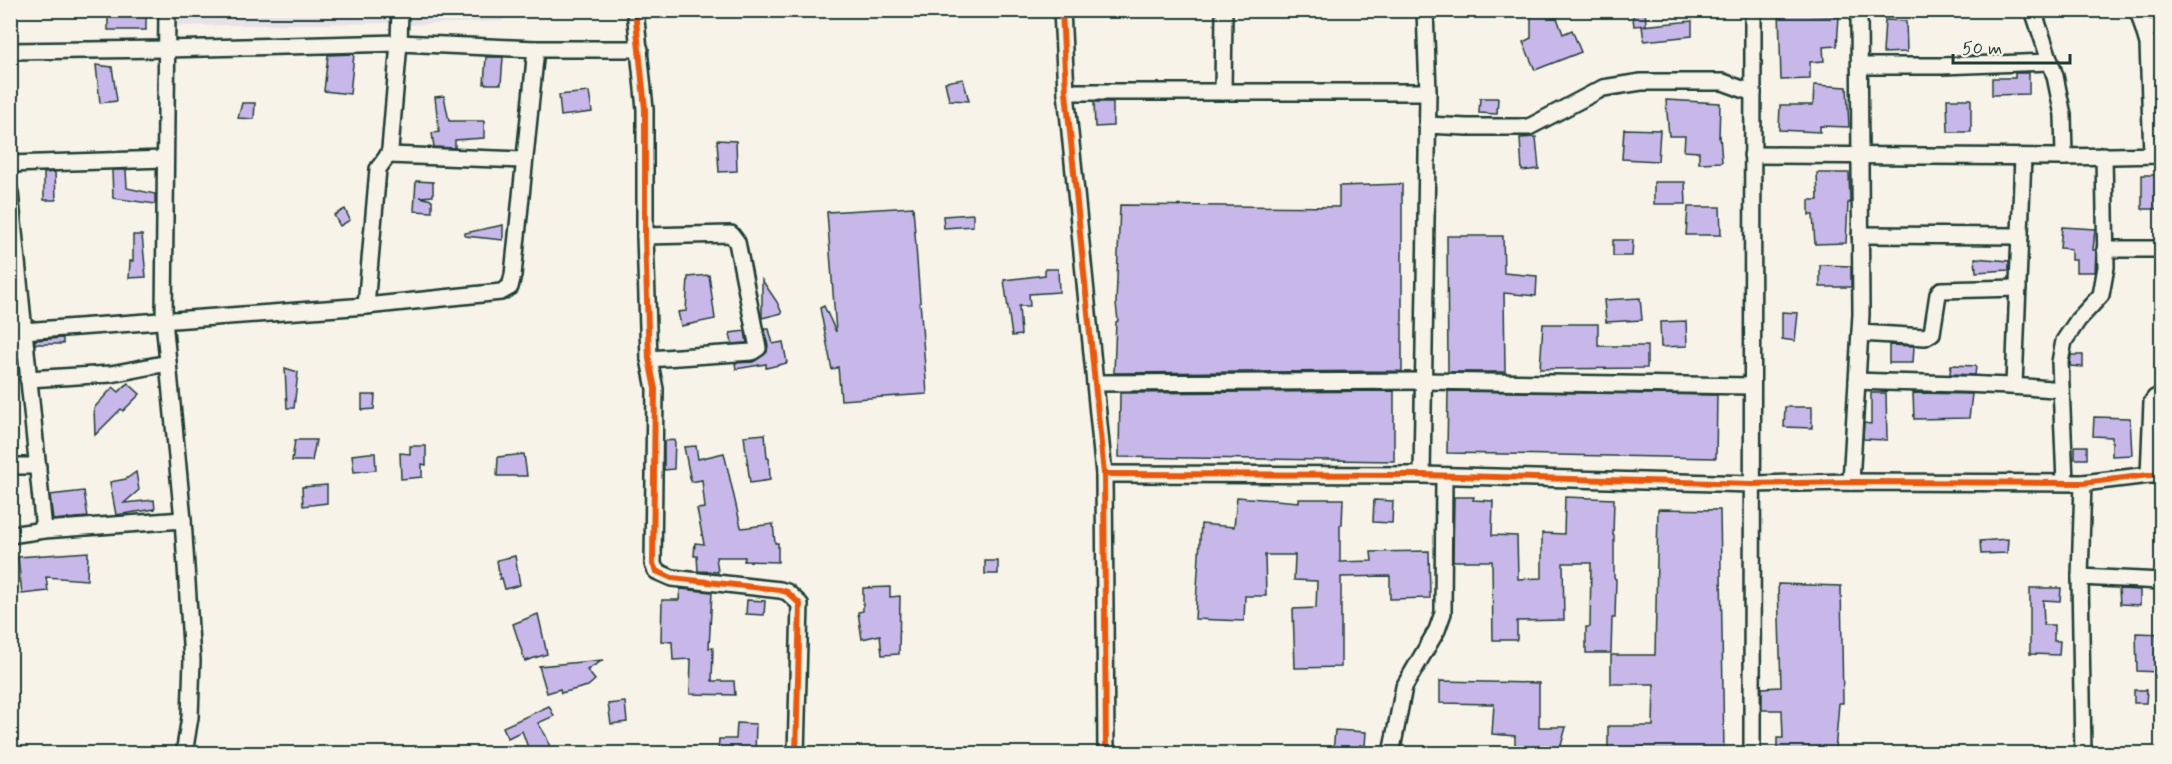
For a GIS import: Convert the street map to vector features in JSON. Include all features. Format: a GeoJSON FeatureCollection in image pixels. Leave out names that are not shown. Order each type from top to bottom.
{"type":"FeatureCollection","features":[{"type":"Feature","properties":{"kind":"street"},"geometry":{"type":"LineString","coordinates":[[167,10],[164,320],[183,520],[192,660],[190,717],[184,753]]}},
{"type":"Feature","properties":{"kind":"street"},"geometry":{"type":"LineString","coordinates":[[366,306],[378,169],[388,155],[400,10]]}},
{"type":"Feature","properties":{"kind":"street"},"geometry":{"type":"LineString","coordinates":[[635,10],[645,110],[645,236],[649,359],[655,389],[652,564],[656,571],[672,578],[780,590],[787,592],[800,604],[795,753]]}},
{"type":"Feature","properties":{"kind":"street"},"geometry":{"type":"LineString","coordinates":[[1062,10],[1066,92],[1104,474],[1106,753]]}},
{"type":"Feature","properties":{"kind":"street"},"geometry":{"type":"LineString","coordinates":[[1222,92],[1224,10]]}},
{"type":"Feature","properties":{"kind":"street"},"geometry":{"type":"LineString","coordinates":[[1422,476],[1428,92],[1425,10]]}},
{"type":"Feature","properties":{"kind":"street"},"geometry":{"type":"LineString","coordinates":[[1752,753],[1753,10]]}},
{"type":"Feature","properties":{"kind":"street"},"geometry":{"type":"LineString","coordinates":[[1851,482],[1862,314],[1859,10]]}},
{"type":"Feature","properties":{"kind":"street"},"geometry":{"type":"LineString","coordinates":[[2033,10],[2055,76],[2063,115],[2064,157]]}},
{"type":"Feature","properties":{"kind":"street"},"geometry":{"type":"LineString","coordinates":[[1752,155],[2064,157],[2157,155],[2148,44],[2138,10]]}},
{"type":"Feature","properties":{"kind":"street"},"geometry":{"type":"LineString","coordinates":[[2144,27],[2162,28]]}},
{"type":"Feature","properties":{"kind":"street"},"geometry":{"type":"LineString","coordinates":[[10,51],[399,43],[536,49],[640,49]]}},
{"type":"Feature","properties":{"kind":"street"},"geometry":{"type":"LineString","coordinates":[[17,331],[366,306],[501,292],[510,287],[513,275],[536,49]]}},
{"type":"Feature","properties":{"kind":"street"},"geometry":{"type":"LineString","coordinates":[[1860,66],[2049,62]]}},
{"type":"Feature","properties":{"kind":"street"},"geometry":{"type":"LineString","coordinates":[[1427,125],[1467,128],[1529,127],[1603,88],[1641,82],[1723,82],[1753,93]]}},
{"type":"Feature","properties":{"kind":"street"},"geometry":{"type":"LineString","coordinates":[[1066,92],[1428,92]]}},
{"type":"Feature","properties":{"kind":"street"},"geometry":{"type":"LineString","coordinates":[[388,155],[524,160]]}},
{"type":"Feature","properties":{"kind":"street"},"geometry":{"type":"LineString","coordinates":[[2065,482],[2060,362],[2064,341],[2078,320],[2102,295],[2106,267],[2104,155]]}},
{"type":"Feature","properties":{"kind":"street"},"geometry":{"type":"LineString","coordinates":[[2013,385],[2023,156]]}},
{"type":"Feature","properties":{"kind":"street"},"geometry":{"type":"LineString","coordinates":[[10,164],[165,159]]}},
{"type":"Feature","properties":{"kind":"street"},"geometry":{"type":"LineString","coordinates":[[10,192],[17,331],[28,379],[44,530]]}},
{"type":"Feature","properties":{"kind":"street"},"geometry":{"type":"LineString","coordinates":[[645,236],[731,234],[736,242],[758,348],[752,352],[649,359]]}},
{"type":"Feature","properties":{"kind":"street"},"geometry":{"type":"LineString","coordinates":[[1860,235],[2020,236]]}},
{"type":"Feature","properties":{"kind":"street"},"geometry":{"type":"LineString","coordinates":[[2105,249],[2162,249]]}},
{"type":"Feature","properties":{"kind":"street"},"geometry":{"type":"LineString","coordinates":[[1860,333],[1925,337],[1932,333],[1938,294],[1941,290],[2018,288]]}},
{"type":"Feature","properties":{"kind":"street"},"geometry":{"type":"LineString","coordinates":[[28,379],[111,374],[168,363]]}},
{"type":"Feature","properties":{"kind":"street"},"geometry":{"type":"LineString","coordinates":[[1095,383],[1423,381],[1752,386]]}},
{"type":"Feature","properties":{"kind":"street"},"geometry":{"type":"LineString","coordinates":[[1857,381],[1940,385],[2013,385],[2061,390]]}},
{"type":"Feature","properties":{"kind":"street"},"geometry":{"type":"LineString","coordinates":[[1104,474],[1444,476],[1752,484],[2083,483],[2155,475],[2152,402],[2162,395]]}},
{"type":"Feature","properties":{"kind":"street"},"geometry":{"type":"LineString","coordinates":[[10,466],[38,466]]}},
{"type":"Feature","properties":{"kind":"street"},"geometry":{"type":"LineString","coordinates":[[1391,753],[1404,687],[1437,630],[1443,613],[1444,476]]}},
{"type":"Feature","properties":{"kind":"street"},"geometry":{"type":"LineString","coordinates":[[2083,483],[2080,577],[2083,753]]}},
{"type":"Feature","properties":{"kind":"street"},"geometry":{"type":"LineString","coordinates":[[10,535],[44,530],[183,520]]}},
{"type":"Feature","properties":{"kind":"street"},"geometry":{"type":"LineString","coordinates":[[2080,577],[2162,581]]}},
{"type":"Feature","properties":{"kind":"shaded area"},"geometry":{"type":"Polygon","coordinates":[[[174,11],[392,11],[392,23],[174,26],[174,11]]]}},
{"type":"Feature","properties":{"kind":"shaded area"},"geometry":{"type":"Polygon","coordinates":[[[410,11],[504,11],[503,21],[409,25],[410,11]]]}},
{"type":"Feature","properties":{"kind":"building"},"geometry":{"type":"Polygon","coordinates":[[[108,10],[146,10],[146,30],[108,30],[108,10]]]}},
{"type":"Feature","properties":{"kind":"building"},"geometry":{"type":"Polygon","coordinates":[[[1531,10],[1554,10],[1563,34],[1572,30],[1581,52],[1535,70],[1523,42],[1531,38],[1531,10]]]}},
{"type":"Feature","properties":{"kind":"building"},"geometry":{"type":"Polygon","coordinates":[[[1632,10],[1645,10],[1646,25],[1634,26],[1632,10]]]}},
{"type":"Feature","properties":{"kind":"building"},"geometry":{"type":"Polygon","coordinates":[[[1779,10],[1812,10],[1812,15],[1839,16],[1837,46],[1823,47],[1824,61],[1810,62],[1810,79],[1781,80],[1779,10]]]}},
{"type":"Feature","properties":{"kind":"building"},"geometry":{"type":"Polygon","coordinates":[[[1885,20],[1906,21],[1907,52],[1883,53],[1885,20]]]}},
{"type":"Feature","properties":{"kind":"building"},"geometry":{"type":"Polygon","coordinates":[[[1692,21],[1692,36],[1644,41],[1642,26],[1692,21]]]}},
{"type":"Feature","properties":{"kind":"building"},"geometry":{"type":"Polygon","coordinates":[[[354,54],[350,94],[324,91],[328,55],[354,54]]]}},
{"type":"Feature","properties":{"kind":"building"},"geometry":{"type":"Polygon","coordinates":[[[486,57],[503,57],[501,84],[484,84],[486,57]]]}},
{"type":"Feature","properties":{"kind":"building"},"geometry":{"type":"Polygon","coordinates":[[[96,65],[112,67],[117,101],[100,103],[96,65]]]}},
{"type":"Feature","properties":{"kind":"building"},"geometry":{"type":"Polygon","coordinates":[[[2015,73],[2029,73],[2029,94],[1992,95],[1992,78],[2015,78],[2015,73]]]}},
{"type":"Feature","properties":{"kind":"building"},"geometry":{"type":"Polygon","coordinates":[[[963,79],[969,101],[949,100],[945,82],[963,79]]]}},
{"type":"Feature","properties":{"kind":"building"},"geometry":{"type":"Polygon","coordinates":[[[1814,85],[1847,87],[1849,127],[1820,126],[1820,132],[1779,130],[1780,105],[1813,105],[1814,85]]]}},
{"type":"Feature","properties":{"kind":"building"},"geometry":{"type":"Polygon","coordinates":[[[589,92],[592,112],[561,116],[559,95],[589,92]]]}},
{"type":"Feature","properties":{"kind":"building"},"geometry":{"type":"Polygon","coordinates":[[[444,96],[449,121],[484,121],[484,138],[455,140],[455,148],[434,147],[432,133],[439,132],[435,97],[444,96]]]}},
{"type":"Feature","properties":{"kind":"building"},"geometry":{"type":"Polygon","coordinates":[[[1480,98],[1498,98],[1497,114],[1479,113],[1480,98]]]}},
{"type":"Feature","properties":{"kind":"building"},"geometry":{"type":"Polygon","coordinates":[[[1947,99],[1971,99],[1971,132],[1948,132],[1947,99]]]}},
{"type":"Feature","properties":{"kind":"building"},"geometry":{"type":"Polygon","coordinates":[[[1666,100],[1720,103],[1719,137],[1722,162],[1699,163],[1699,152],[1684,151],[1685,136],[1669,136],[1666,100]]]}},
{"type":"Feature","properties":{"kind":"building"},"geometry":{"type":"Polygon","coordinates":[[[1094,102],[1113,102],[1113,126],[1095,127],[1094,102]]]}},
{"type":"Feature","properties":{"kind":"building"},"geometry":{"type":"Polygon","coordinates":[[[242,103],[255,103],[254,119],[238,118],[242,103]]]}},
{"type":"Feature","properties":{"kind":"building"},"geometry":{"type":"Polygon","coordinates":[[[1624,129],[1660,130],[1658,161],[1622,159],[1624,129]]]}},
{"type":"Feature","properties":{"kind":"building"},"geometry":{"type":"Polygon","coordinates":[[[1536,137],[1539,169],[1522,171],[1520,138],[1536,137]]]}},
{"type":"Feature","properties":{"kind":"building"},"geometry":{"type":"Polygon","coordinates":[[[717,140],[736,141],[737,171],[719,172],[717,140]]]}},
{"type":"Feature","properties":{"kind":"building"},"geometry":{"type":"Polygon","coordinates":[[[112,170],[126,170],[127,188],[155,194],[155,204],[113,198],[112,170]]]}},
{"type":"Feature","properties":{"kind":"building"},"geometry":{"type":"Polygon","coordinates":[[[55,172],[56,200],[44,200],[44,173],[55,172]]]}},
{"type":"Feature","properties":{"kind":"building"},"geometry":{"type":"Polygon","coordinates":[[[1817,173],[1849,173],[1850,203],[1848,203],[1846,243],[1815,244],[1813,215],[1809,215],[1809,200],[1818,200],[1817,173]]]}},
{"type":"Feature","properties":{"kind":"building"},"geometry":{"type":"Polygon","coordinates":[[[2142,175],[2162,175],[2162,209],[2142,209],[2142,175]]]}},
{"type":"Feature","properties":{"kind":"building"},"geometry":{"type":"Polygon","coordinates":[[[416,181],[433,182],[433,196],[420,197],[432,200],[432,212],[414,211],[416,181]]]}},
{"type":"Feature","properties":{"kind":"building"},"geometry":{"type":"Polygon","coordinates":[[[1654,182],[1685,182],[1686,204],[1654,204],[1654,182]]]}},
{"type":"Feature","properties":{"kind":"building"},"geometry":{"type":"Polygon","coordinates":[[[1402,184],[1402,371],[1114,373],[1116,322],[1118,321],[1116,304],[1120,205],[1339,207],[1339,186],[1402,184]]]}},
{"type":"Feature","properties":{"kind":"building"},"geometry":{"type":"Polygon","coordinates":[[[913,207],[927,394],[841,400],[838,367],[832,370],[820,308],[824,306],[836,332],[827,212],[913,207]]]}},
{"type":"Feature","properties":{"kind":"building"},"geometry":{"type":"Polygon","coordinates":[[[1688,207],[1720,207],[1721,235],[1686,235],[1688,207]]]}},
{"type":"Feature","properties":{"kind":"building"},"geometry":{"type":"Polygon","coordinates":[[[345,209],[350,220],[340,226],[334,215],[345,209]]]}},
{"type":"Feature","properties":{"kind":"building"},"geometry":{"type":"Polygon","coordinates":[[[973,214],[973,226],[944,228],[943,216],[973,214]]]}},
{"type":"Feature","properties":{"kind":"building"},"geometry":{"type":"Polygon","coordinates":[[[503,225],[503,240],[465,236],[465,233],[503,225]]]}},
{"type":"Feature","properties":{"kind":"building"},"geometry":{"type":"Polygon","coordinates":[[[2062,227],[2095,229],[2093,250],[2096,250],[2095,272],[2076,272],[2076,260],[2071,260],[2071,249],[2060,248],[2062,227]]]}},
{"type":"Feature","properties":{"kind":"building"},"geometry":{"type":"Polygon","coordinates":[[[133,235],[142,235],[146,277],[129,278],[130,261],[133,261],[133,235]]]}},
{"type":"Feature","properties":{"kind":"building"},"geometry":{"type":"Polygon","coordinates":[[[1447,236],[1503,236],[1504,273],[1537,276],[1536,296],[1504,293],[1505,372],[1448,372],[1447,236]]]}},
{"type":"Feature","properties":{"kind":"building"},"geometry":{"type":"Polygon","coordinates":[[[1613,240],[1633,240],[1632,256],[1613,256],[1613,240]]]}},
{"type":"Feature","properties":{"kind":"building"},"geometry":{"type":"Polygon","coordinates":[[[1975,258],[2009,261],[2009,270],[1976,272],[1975,258]]]}},
{"type":"Feature","properties":{"kind":"building"},"geometry":{"type":"Polygon","coordinates":[[[1820,265],[1851,266],[1851,287],[1820,287],[1820,265]]]}},
{"type":"Feature","properties":{"kind":"building"},"geometry":{"type":"Polygon","coordinates":[[[1045,269],[1058,269],[1059,292],[1029,294],[1030,306],[1019,306],[1021,335],[1012,336],[1004,280],[1045,275],[1045,269]]]}},
{"type":"Feature","properties":{"kind":"building"},"geometry":{"type":"Polygon","coordinates":[[[709,275],[715,319],[681,326],[678,312],[686,311],[688,277],[709,275]]]}},
{"type":"Feature","properties":{"kind":"building"},"geometry":{"type":"Polygon","coordinates":[[[762,280],[777,302],[782,313],[762,318],[762,280]]]}},
{"type":"Feature","properties":{"kind":"building"},"geometry":{"type":"Polygon","coordinates":[[[1640,298],[1642,320],[1606,322],[1604,300],[1640,298]]]}},
{"type":"Feature","properties":{"kind":"building"},"geometry":{"type":"Polygon","coordinates":[[[1782,312],[1798,313],[1795,341],[1782,339],[1782,312]]]}},
{"type":"Feature","properties":{"kind":"building"},"geometry":{"type":"Polygon","coordinates":[[[1686,321],[1687,346],[1661,347],[1660,322],[1686,321]]]}},
{"type":"Feature","properties":{"kind":"building"},"geometry":{"type":"Polygon","coordinates":[[[1543,324],[1598,324],[1598,346],[1647,346],[1647,368],[1540,369],[1543,324]]]}},
{"type":"Feature","properties":{"kind":"building"},"geometry":{"type":"Polygon","coordinates":[[[764,329],[769,329],[773,344],[783,342],[787,363],[766,368],[766,364],[736,369],[735,363],[753,362],[767,352],[764,329]]]}},
{"type":"Feature","properties":{"kind":"building"},"geometry":{"type":"Polygon","coordinates":[[[745,331],[747,343],[732,344],[730,333],[745,331]]]}},
{"type":"Feature","properties":{"kind":"building"},"geometry":{"type":"Polygon","coordinates":[[[63,338],[63,344],[35,344],[35,340],[63,338]]]}},
{"type":"Feature","properties":{"kind":"building"},"geometry":{"type":"Polygon","coordinates":[[[1889,345],[1914,346],[1913,363],[1889,363],[1889,345]]]}},
{"type":"Feature","properties":{"kind":"building"},"geometry":{"type":"Polygon","coordinates":[[[2071,355],[2083,355],[2083,367],[2070,366],[2071,355]]]}},
{"type":"Feature","properties":{"kind":"building"},"geometry":{"type":"Polygon","coordinates":[[[1951,365],[1976,366],[1975,375],[1950,374],[1951,365]]]}},
{"type":"Feature","properties":{"kind":"building"},"geometry":{"type":"Polygon","coordinates":[[[285,368],[298,372],[294,408],[287,408],[285,368]]]}},
{"type":"Feature","properties":{"kind":"building"},"geometry":{"type":"Polygon","coordinates":[[[128,383],[140,394],[95,435],[94,408],[113,387],[119,392],[128,383]]]}},
{"type":"Feature","properties":{"kind":"building"},"geometry":{"type":"Polygon","coordinates":[[[1394,391],[1394,461],[1119,457],[1120,393],[1394,391]]]}},
{"type":"Feature","properties":{"kind":"building"},"geometry":{"type":"Polygon","coordinates":[[[1448,391],[1717,395],[1716,458],[1447,453],[1448,391]]]}},
{"type":"Feature","properties":{"kind":"building"},"geometry":{"type":"Polygon","coordinates":[[[1871,393],[1886,393],[1887,440],[1863,439],[1864,423],[1871,424],[1871,393]]]}},
{"type":"Feature","properties":{"kind":"building"},"geometry":{"type":"Polygon","coordinates":[[[1913,393],[1972,394],[1969,418],[1914,419],[1913,393]]]}},
{"type":"Feature","properties":{"kind":"building"},"geometry":{"type":"Polygon","coordinates":[[[362,395],[375,395],[374,409],[362,410],[362,395]]]}},
{"type":"Feature","properties":{"kind":"building"},"geometry":{"type":"Polygon","coordinates":[[[1785,407],[1812,407],[1812,428],[1784,427],[1785,407]]]}},
{"type":"Feature","properties":{"kind":"building"},"geometry":{"type":"Polygon","coordinates":[[[2094,417],[2130,418],[2132,455],[2112,456],[2112,437],[2093,436],[2094,417]]]}},
{"type":"Feature","properties":{"kind":"building"},"geometry":{"type":"Polygon","coordinates":[[[765,434],[770,480],[750,483],[744,436],[765,434]]]}},
{"type":"Feature","properties":{"kind":"building"},"geometry":{"type":"Polygon","coordinates":[[[295,440],[316,440],[312,461],[292,461],[295,440]]]}},
{"type":"Feature","properties":{"kind":"building"},"geometry":{"type":"Polygon","coordinates":[[[675,440],[674,469],[664,470],[664,441],[675,440]]]}},
{"type":"Feature","properties":{"kind":"building"},"geometry":{"type":"Polygon","coordinates":[[[410,446],[426,446],[426,465],[422,464],[422,477],[401,479],[400,453],[410,454],[410,446]]]}},
{"type":"Feature","properties":{"kind":"building"},"geometry":{"type":"Polygon","coordinates":[[[696,446],[698,459],[724,453],[741,527],[773,524],[775,543],[778,543],[778,562],[744,561],[745,557],[716,557],[718,572],[698,571],[697,556],[694,556],[695,543],[704,544],[697,509],[705,508],[702,480],[691,482],[684,447],[696,446]]]}},
{"type":"Feature","properties":{"kind":"building"},"geometry":{"type":"Polygon","coordinates":[[[2075,446],[2087,446],[2087,459],[2075,459],[2075,446]]]}},
{"type":"Feature","properties":{"kind":"building"},"geometry":{"type":"Polygon","coordinates":[[[375,453],[376,470],[354,472],[352,455],[375,453]]]}},
{"type":"Feature","properties":{"kind":"building"},"geometry":{"type":"Polygon","coordinates":[[[524,454],[527,476],[497,476],[498,457],[524,454]]]}},
{"type":"Feature","properties":{"kind":"building"},"geometry":{"type":"Polygon","coordinates":[[[136,472],[139,490],[124,503],[154,500],[155,509],[116,515],[110,482],[126,479],[136,472]]]}},
{"type":"Feature","properties":{"kind":"building"},"geometry":{"type":"Polygon","coordinates":[[[327,485],[327,503],[303,506],[302,487],[327,485]]]}},
{"type":"Feature","properties":{"kind":"building"},"geometry":{"type":"Polygon","coordinates":[[[84,491],[88,517],[53,520],[50,495],[84,491]]]}},
{"type":"Feature","properties":{"kind":"building"},"geometry":{"type":"Polygon","coordinates":[[[1237,497],[1299,502],[1299,499],[1343,499],[1340,562],[1372,561],[1371,552],[1429,551],[1430,598],[1390,599],[1390,576],[1341,577],[1341,667],[1295,668],[1293,609],[1316,608],[1317,581],[1294,580],[1295,555],[1265,555],[1266,596],[1245,596],[1244,621],[1195,619],[1201,524],[1234,527],[1237,497]]]}},
{"type":"Feature","properties":{"kind":"building"},"geometry":{"type":"Polygon","coordinates":[[[1454,497],[1474,497],[1473,500],[1493,501],[1492,535],[1517,536],[1518,579],[1542,578],[1542,533],[1564,534],[1565,497],[1614,499],[1614,578],[1616,579],[1611,653],[1586,653],[1586,627],[1590,627],[1591,563],[1563,563],[1564,620],[1517,621],[1517,640],[1493,640],[1492,561],[1453,561],[1454,497]]]}},
{"type":"Feature","properties":{"kind":"building"},"geometry":{"type":"Polygon","coordinates":[[[1374,500],[1393,501],[1392,523],[1373,522],[1374,500]]]}},
{"type":"Feature","properties":{"kind":"building"},"geometry":{"type":"Polygon","coordinates":[[[1658,509],[1720,510],[1724,753],[1608,753],[1608,726],[1653,726],[1654,684],[1611,684],[1611,655],[1655,655],[1658,509]]]}},
{"type":"Feature","properties":{"kind":"building"},"geometry":{"type":"Polygon","coordinates":[[[2008,539],[2007,553],[1981,554],[1980,541],[2008,539]]]}},
{"type":"Feature","properties":{"kind":"building"},"geometry":{"type":"Polygon","coordinates":[[[88,552],[87,580],[46,577],[48,591],[22,594],[18,557],[88,552]]]}},
{"type":"Feature","properties":{"kind":"building"},"geometry":{"type":"Polygon","coordinates":[[[515,556],[520,585],[505,589],[502,578],[500,579],[497,560],[515,556]]]}},
{"type":"Feature","properties":{"kind":"building"},"geometry":{"type":"Polygon","coordinates":[[[985,561],[998,561],[998,574],[985,574],[985,561]]]}},
{"type":"Feature","properties":{"kind":"building"},"geometry":{"type":"Polygon","coordinates":[[[1778,584],[1841,586],[1843,703],[1839,703],[1835,752],[1815,750],[1815,753],[1777,753],[1777,738],[1783,738],[1782,710],[1762,710],[1762,688],[1781,687],[1778,584]]]}},
{"type":"Feature","properties":{"kind":"building"},"geometry":{"type":"Polygon","coordinates":[[[890,587],[890,597],[900,596],[899,654],[882,655],[880,635],[862,639],[858,612],[863,611],[863,588],[890,587]]]}},
{"type":"Feature","properties":{"kind":"building"},"geometry":{"type":"Polygon","coordinates":[[[2030,588],[2061,588],[2060,601],[2043,600],[2044,625],[2054,625],[2054,641],[2060,641],[2059,655],[2030,654],[2030,588]]]}},
{"type":"Feature","properties":{"kind":"building"},"geometry":{"type":"Polygon","coordinates":[[[680,589],[712,592],[709,648],[713,648],[712,681],[734,681],[735,695],[690,694],[691,659],[673,660],[672,642],[661,641],[662,600],[679,600],[680,589]]]}},
{"type":"Feature","properties":{"kind":"building"},"geometry":{"type":"Polygon","coordinates":[[[2119,589],[2140,590],[2140,605],[2120,604],[2119,589]]]}},
{"type":"Feature","properties":{"kind":"building"},"geometry":{"type":"Polygon","coordinates":[[[747,600],[765,601],[764,615],[746,614],[747,600]]]}},
{"type":"Feature","properties":{"kind":"building"},"geometry":{"type":"Polygon","coordinates":[[[538,614],[547,654],[525,661],[513,624],[538,614]]]}},
{"type":"Feature","properties":{"kind":"building"},"geometry":{"type":"Polygon","coordinates":[[[2136,633],[2162,634],[2159,672],[2137,671],[2136,633]]]}},
{"type":"Feature","properties":{"kind":"building"},"geometry":{"type":"Polygon","coordinates":[[[603,660],[587,670],[595,680],[588,686],[561,693],[560,689],[547,693],[539,666],[603,660]]]}},
{"type":"Feature","properties":{"kind":"building"},"geometry":{"type":"Polygon","coordinates":[[[1440,681],[1539,683],[1539,727],[1566,727],[1559,753],[1515,753],[1515,736],[1492,734],[1494,704],[1440,703],[1440,681]]]}},
{"type":"Feature","properties":{"kind":"building"},"geometry":{"type":"Polygon","coordinates":[[[2134,690],[2147,690],[2146,703],[2134,703],[2134,690]]]}},
{"type":"Feature","properties":{"kind":"building"},"geometry":{"type":"Polygon","coordinates":[[[625,702],[627,722],[611,724],[608,704],[625,702]]]}},
{"type":"Feature","properties":{"kind":"building"},"geometry":{"type":"Polygon","coordinates":[[[549,706],[554,716],[538,723],[552,753],[530,753],[522,731],[508,738],[503,727],[549,706]]]}},
{"type":"Feature","properties":{"kind":"building"},"geometry":{"type":"Polygon","coordinates":[[[737,723],[756,724],[755,753],[718,753],[719,739],[736,739],[737,723]]]}},
{"type":"Feature","properties":{"kind":"building"},"geometry":{"type":"Polygon","coordinates":[[[1335,730],[1366,732],[1365,746],[1360,745],[1360,753],[1333,753],[1335,730]]]}},
{"type":"Feature","properties":{"kind":"cycle path"},"geometry":{"type":"LineString","coordinates":[[635,10],[645,109],[645,236],[649,359],[655,389],[653,564],[656,571],[672,578],[780,590],[787,592],[800,604],[796,754]]}},
{"type":"Feature","properties":{"kind":"cycle path"},"geometry":{"type":"LineString","coordinates":[[1062,10],[1066,92],[1104,474],[1106,754]]}},
{"type":"Feature","properties":{"kind":"cycle path"},"geometry":{"type":"LineString","coordinates":[[1104,474],[1422,475],[1752,484],[2083,483],[2162,475]]}}]}
